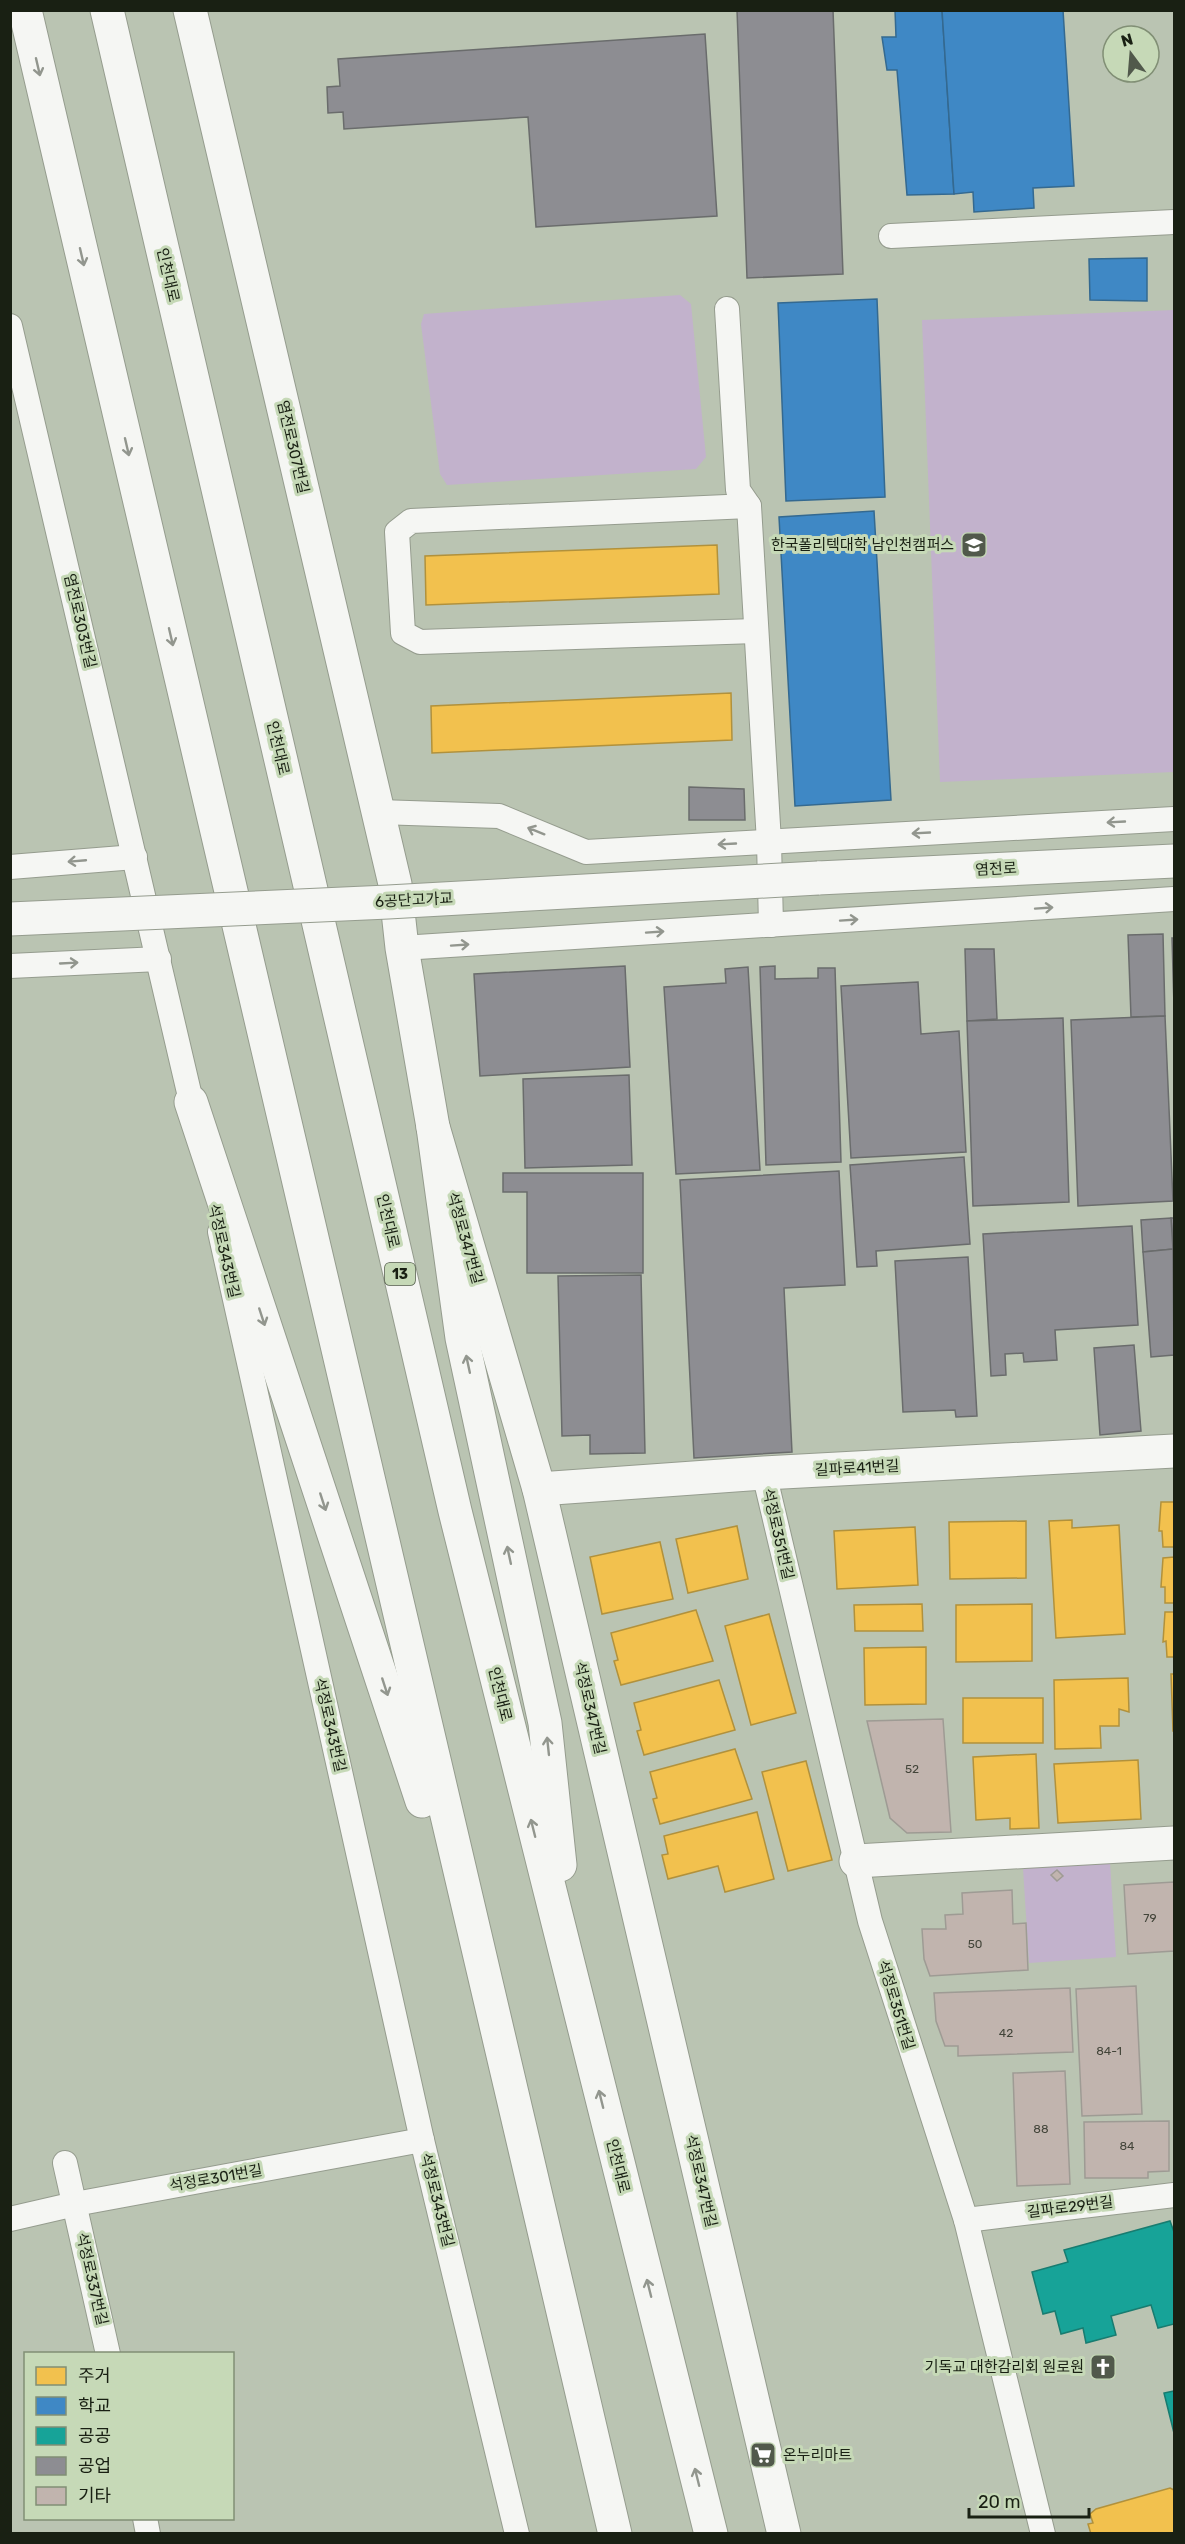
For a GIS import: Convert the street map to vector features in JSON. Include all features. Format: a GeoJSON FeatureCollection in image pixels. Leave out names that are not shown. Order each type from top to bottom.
{"type":"FeatureCollection","features":[{"type":"Feature","properties":{"kind":"main road"},"geometry":{"type":"LineString","coordinates":[[25,10],[615,2534]]}},
{"type":"Feature","properties":{"kind":"main road","name":"인천대로"},"geometry":{"type":"LineString","coordinates":[[107,10],[455,1511],[573,1992],[711,2534]]}},
{"type":"Feature","properties":{"kind":"main road","name":"염전로307번길"},"geometry":{"type":"LineString","coordinates":[[190,10],[395,884]]}},
{"type":"Feature","properties":{"kind":"main road","name":"염전로"},"geometry":{"type":"LineString","coordinates":[[818,878],[1174,861]]}},
{"type":"Feature","properties":{"kind":"main road","name":"6공단고가교"},"geometry":{"type":"LineString","coordinates":[[10,919],[818,878]]}},
{"type":"Feature","properties":{"kind":"main road","name":"석정로347번길"},"geometry":{"type":"LineString","coordinates":[[395,884],[402,948],[433,1127],[539,1489],[784,2534]]}},
{"type":"Feature","properties":{"kind":"main road"},"geometry":{"type":"LineString","coordinates":[[191,1102],[489,2002]]}},
{"type":"Feature","properties":{"kind":"main road"},"geometry":{"type":"LineString","coordinates":[[433,1127],[462,1338],[545,1723],[573,1992]]}},
{"type":"Feature","properties":{"kind":"main road","name":"길파로41번길"},"geometry":{"type":"LineString","coordinates":[[539,1489],[764,1473],[1174,1451]]}},
{"type":"Feature","properties":{"kind":"main road"},"geometry":{"type":"LineString","coordinates":[[856,1861],[1174,1843]]}},
{"type":"Feature","properties":{"kind":"lane"},"geometry":{"type":"LineString","coordinates":[[891,236],[1174,222]]}},
{"type":"Feature","properties":{"kind":"lane"},"geometry":{"type":"LineString","coordinates":[[727,309],[738,490],[749,506],[769,842],[771,925]]}},
{"type":"Feature","properties":{"kind":"lane","name":"염전로303번길"},"geometry":{"type":"LineString","coordinates":[[10,326],[149,916]]}},
{"type":"Feature","properties":{"kind":"lane"},"geometry":{"type":"LineString","coordinates":[[749,506],[411,521],[397,532],[403,633],[420,642],[756,631]]}},
{"type":"Feature","properties":{"kind":"lane"},"geometry":{"type":"LineString","coordinates":[[378,812],[499,816],[586,852],[1174,819]]}},
{"type":"Feature","properties":{"kind":"lane"},"geometry":{"type":"LineString","coordinates":[[10,867],[135,857]]}},
{"type":"Feature","properties":{"kind":"lane"},"geometry":{"type":"LineString","coordinates":[[402,948],[1174,899]]}},
{"type":"Feature","properties":{"kind":"lane","name":"석정로343번길"},"geometry":{"type":"LineString","coordinates":[[149,916],[422,2140],[518,2534]]}},
{"type":"Feature","properties":{"kind":"lane"},"geometry":{"type":"LineString","coordinates":[[10,966],[159,959]]}},
{"type":"Feature","properties":{"kind":"lane","name":"석정로351번길"},"geometry":{"type":"LineString","coordinates":[[764,1473],[870,1921],[966,2220],[1043,2534]]}},
{"type":"Feature","properties":{"kind":"lane","name":"석정로301번길"},"geometry":{"type":"LineString","coordinates":[[10,2218],[422,2140]]}},
{"type":"Feature","properties":{"kind":"lane","name":"석정로337번길"},"geometry":{"type":"LineString","coordinates":[[65,2163],[108,2352]]}},
{"type":"Feature","properties":{"kind":"lane","name":"길파로29번길"},"geometry":{"type":"LineString","coordinates":[[966,2220],[1174,2195]]}},
{"type":"Feature","properties":{"kind":"shaded area"},"geometry":{"type":"Polygon","coordinates":[[[680,295],[691,304],[706,457],[696,469],[447,485],[440,474],[421,324],[424,314],[680,295]]]}},
{"type":"Feature","properties":{"kind":"shaded area"},"geometry":{"type":"Polygon","coordinates":[[[1174,310],[1174,772],[940,782],[922,320],[1174,310]]]}},
{"type":"Feature","properties":{"kind":"shaded area"},"geometry":{"type":"Polygon","coordinates":[[[1110,1862],[1116,1957],[1029,1963],[1023,1868],[1110,1862]]]}},
{"type":"Feature","properties":{"kind":"building: 주거"},"geometry":{"type":"Polygon","coordinates":[[[717,545],[719,594],[426,605],[425,556],[717,545]]]}},
{"type":"Feature","properties":{"kind":"building: 주거"},"geometry":{"type":"Polygon","coordinates":[[[731,693],[732,740],[432,753],[431,706],[731,693]]]}},
{"type":"Feature","properties":{"kind":"building: 주거"},"geometry":{"type":"Polygon","coordinates":[[[1161,1502],[1174,1502],[1174,1547],[1163,1547],[1162,1531],[1159,1531],[1161,1502]]]}},
{"type":"Feature","properties":{"kind":"building: 주거"},"geometry":{"type":"Polygon","coordinates":[[[1072,1520],[1072,1528],[1119,1525],[1125,1634],[1056,1638],[1049,1521],[1072,1520]]]}},
{"type":"Feature","properties":{"kind":"building: 주거"},"geometry":{"type":"Polygon","coordinates":[[[1026,1521],[1026,1578],[950,1579],[949,1522],[1026,1521]]]}},
{"type":"Feature","properties":{"kind":"building: 주거"},"geometry":{"type":"Polygon","coordinates":[[[737,1526],[748,1579],[688,1593],[676,1539],[737,1526]]]}},
{"type":"Feature","properties":{"kind":"building: 주거"},"geometry":{"type":"Polygon","coordinates":[[[915,1527],[918,1585],[837,1589],[834,1531],[915,1527]]]}},
{"type":"Feature","properties":{"kind":"building: 주거"},"geometry":{"type":"Polygon","coordinates":[[[660,1542],[673,1599],[602,1614],[590,1557],[660,1542]]]}},
{"type":"Feature","properties":{"kind":"building: 주거"},"geometry":{"type":"Polygon","coordinates":[[[1174,1557],[1174,1603],[1165,1603],[1165,1587],[1161,1587],[1163,1558],[1174,1557]]]}},
{"type":"Feature","properties":{"kind":"building: 주거"},"geometry":{"type":"Polygon","coordinates":[[[922,1604],[923,1631],[855,1631],[854,1605],[922,1604]]]}},
{"type":"Feature","properties":{"kind":"building: 주거"},"geometry":{"type":"Polygon","coordinates":[[[1032,1604],[1032,1661],[956,1662],[956,1605],[1032,1604]]]}},
{"type":"Feature","properties":{"kind":"building: 주거"},"geometry":{"type":"Polygon","coordinates":[[[696,1610],[713,1661],[621,1685],[614,1661],[618,1660],[611,1633],[696,1610]]]}},
{"type":"Feature","properties":{"kind":"building: 주거"},"geometry":{"type":"Polygon","coordinates":[[[1165,1612],[1174,1612],[1174,1657],[1167,1657],[1166,1641],[1163,1642],[1165,1612]]]}},
{"type":"Feature","properties":{"kind":"building: 주거"},"geometry":{"type":"Polygon","coordinates":[[[769,1614],[796,1713],[751,1725],[725,1626],[769,1614]]]}},
{"type":"Feature","properties":{"kind":"building: 주거"},"geometry":{"type":"Polygon","coordinates":[[[926,1647],[926,1704],[865,1705],[864,1648],[926,1647]]]}},
{"type":"Feature","properties":{"kind":"building: 주거"},"geometry":{"type":"Polygon","coordinates":[[[1171,1674],[1174,1674],[1174,1731],[1173,1731],[1171,1674]]]}},
{"type":"Feature","properties":{"kind":"building: 주거"},"geometry":{"type":"Polygon","coordinates":[[[1128,1678],[1129,1712],[1119,1709],[1119,1726],[1100,1726],[1101,1748],[1055,1749],[1054,1680],[1128,1678]]]}},
{"type":"Feature","properties":{"kind":"building: 주거"},"geometry":{"type":"Polygon","coordinates":[[[719,1680],[735,1730],[644,1755],[637,1731],[641,1730],[634,1703],[719,1680]]]}},
{"type":"Feature","properties":{"kind":"building: 주거"},"geometry":{"type":"Polygon","coordinates":[[[963,1698],[1043,1698],[1043,1743],[963,1743],[963,1698]]]}},
{"type":"Feature","properties":{"kind":"building: 주거"},"geometry":{"type":"Polygon","coordinates":[[[735,1749],[752,1799],[660,1824],[653,1799],[657,1798],[650,1772],[735,1749]]]}},
{"type":"Feature","properties":{"kind":"building: 주거"},"geometry":{"type":"Polygon","coordinates":[[[1036,1754],[1039,1828],[1010,1829],[1010,1818],[976,1820],[973,1757],[1036,1754]]]}},
{"type":"Feature","properties":{"kind":"building: 주거"},"geometry":{"type":"Polygon","coordinates":[[[1138,1760],[1141,1819],[1058,1823],[1054,1764],[1138,1760]]]}},
{"type":"Feature","properties":{"kind":"building: 주거"},"geometry":{"type":"Polygon","coordinates":[[[806,1761],[832,1860],[788,1871],[762,1772],[806,1761]]]}},
{"type":"Feature","properties":{"kind":"building: 주거"},"geometry":{"type":"Polygon","coordinates":[[[757,1812],[774,1879],[725,1892],[718,1866],[668,1879],[662,1855],[668,1854],[664,1836],[757,1812]]]}},
{"type":"Feature","properties":{"kind":"building: 주거"},"geometry":{"type":"Polygon","coordinates":[[[1170,2488],[1174,2490],[1174,2534],[1091,2534],[1088,2524],[1093,2523],[1090,2514],[1096,2509],[1170,2488]]]}},
{"type":"Feature","properties":{"kind":"building: 학교"},"geometry":{"type":"Polygon","coordinates":[[[895,10],[942,10],[954,194],[907,195],[897,70],[887,70],[882,37],[896,37],[895,10]]]}},
{"type":"Feature","properties":{"kind":"building: 학교"},"geometry":{"type":"Polygon","coordinates":[[[942,10],[1063,10],[1074,186],[1033,188],[1034,208],[974,212],[973,192],[954,194],[942,10]]]}},
{"type":"Feature","properties":{"kind":"building: 학교"},"geometry":{"type":"Polygon","coordinates":[[[1147,258],[1147,301],[1090,300],[1089,259],[1147,258]]]}},
{"type":"Feature","properties":{"kind":"building: 학교"},"geometry":{"type":"Polygon","coordinates":[[[877,299],[885,497],[786,501],[778,303],[877,299]]]}},
{"type":"Feature","properties":{"kind":"building: 학교"},"geometry":{"type":"Polygon","coordinates":[[[874,511],[891,800],[795,806],[779,517],[874,511]]]}},
{"type":"Feature","properties":{"kind":"building: 공공"},"geometry":{"type":"Polygon","coordinates":[[[1170,2221],[1174,2232],[1174,2324],[1158,2328],[1151,2305],[1111,2316],[1116,2335],[1086,2343],[1083,2328],[1061,2334],[1055,2311],[1043,2314],[1032,2272],[1068,2262],[1064,2250],[1170,2221]]]}},
{"type":"Feature","properties":{"kind":"building: 공공"},"geometry":{"type":"Polygon","coordinates":[[[1174,2391],[1174,2433],[1164,2393],[1174,2391]]]}},
{"type":"Feature","properties":{"kind":"building: 공업"},"geometry":{"type":"Polygon","coordinates":[[[737,10],[833,10],[843,274],[747,278],[737,10]]]}},
{"type":"Feature","properties":{"kind":"building: 공업"},"geometry":{"type":"Polygon","coordinates":[[[705,34],[717,216],[536,227],[528,117],[344,129],[343,112],[328,113],[327,87],[340,86],[338,59],[705,34]]]}},
{"type":"Feature","properties":{"kind":"building: 공업"},"geometry":{"type":"Polygon","coordinates":[[[689,787],[744,789],[745,820],[689,820],[689,787]]]}},
{"type":"Feature","properties":{"kind":"building: 공업"},"geometry":{"type":"Polygon","coordinates":[[[1163,934],[1165,1016],[1131,1017],[1128,935],[1163,934]]]}},
{"type":"Feature","properties":{"kind":"building: 공업"},"geometry":{"type":"Polygon","coordinates":[[[1172,938],[1174,938],[1174,1006],[1172,938]]]}},
{"type":"Feature","properties":{"kind":"building: 공업"},"geometry":{"type":"Polygon","coordinates":[[[965,949],[994,949],[997,1019],[967,1021],[965,949]]]}},
{"type":"Feature","properties":{"kind":"building: 공업"},"geometry":{"type":"Polygon","coordinates":[[[625,966],[630,1067],[480,1076],[474,974],[625,966]]]}},
{"type":"Feature","properties":{"kind":"building: 공업"},"geometry":{"type":"Polygon","coordinates":[[[775,966],[775,979],[818,978],[818,968],[835,968],[841,1162],[766,1165],[760,967],[775,966]]]}},
{"type":"Feature","properties":{"kind":"building: 공업"},"geometry":{"type":"Polygon","coordinates":[[[748,967],[760,1170],[676,1174],[664,987],[726,983],[725,969],[748,967]]]}},
{"type":"Feature","properties":{"kind":"building: 공업"},"geometry":{"type":"Polygon","coordinates":[[[918,982],[921,1034],[959,1031],[966,1152],[851,1158],[841,986],[918,982]]]}},
{"type":"Feature","properties":{"kind":"building: 공업"},"geometry":{"type":"Polygon","coordinates":[[[1165,1016],[1173,1201],[1078,1206],[1071,1020],[1165,1016]]]}},
{"type":"Feature","properties":{"kind":"building: 공업"},"geometry":{"type":"Polygon","coordinates":[[[1063,1018],[1069,1202],[973,1206],[967,1021],[1063,1018]]]}},
{"type":"Feature","properties":{"kind":"building: 공업"},"geometry":{"type":"Polygon","coordinates":[[[629,1075],[632,1165],[525,1168],[523,1079],[629,1075]]]}},
{"type":"Feature","properties":{"kind":"building: 공업"},"geometry":{"type":"Polygon","coordinates":[[[964,1157],[970,1244],[876,1251],[877,1266],[857,1267],[850,1165],[964,1157]]]}},
{"type":"Feature","properties":{"kind":"building: 공업"},"geometry":{"type":"Polygon","coordinates":[[[839,1171],[845,1285],[784,1288],[792,1452],[694,1458],[680,1180],[839,1171]]]}},
{"type":"Feature","properties":{"kind":"building: 공업"},"geometry":{"type":"Polygon","coordinates":[[[503,1173],[643,1173],[643,1273],[527,1273],[527,1192],[503,1192],[503,1173]]]}},
{"type":"Feature","properties":{"kind":"building: 공업"},"geometry":{"type":"Polygon","coordinates":[[[1171,1218],[1174,1218],[1174,1275],[1173,1249],[1171,1218]]]}},
{"type":"Feature","properties":{"kind":"building: 공업"},"geometry":{"type":"Polygon","coordinates":[[[1171,1218],[1173,1249],[1143,1252],[1141,1220],[1171,1218]]]}},
{"type":"Feature","properties":{"kind":"building: 공업"},"geometry":{"type":"Polygon","coordinates":[[[1132,1226],[1138,1325],[1055,1330],[1057,1360],[1024,1362],[1023,1353],[1005,1354],[1006,1375],[991,1376],[983,1234],[1132,1226]]]}},
{"type":"Feature","properties":{"kind":"building: 공업"},"geometry":{"type":"Polygon","coordinates":[[[1173,1249],[1174,1355],[1151,1357],[1143,1252],[1173,1249]]]}},
{"type":"Feature","properties":{"kind":"building: 공업"},"geometry":{"type":"Polygon","coordinates":[[[968,1257],[977,1416],[956,1417],[955,1410],[903,1412],[895,1261],[968,1257]]]}},
{"type":"Feature","properties":{"kind":"building: 공업"},"geometry":{"type":"Polygon","coordinates":[[[641,1275],[645,1453],[590,1454],[590,1435],[562,1436],[558,1276],[641,1275]]]}},
{"type":"Feature","properties":{"kind":"building: 공업"},"geometry":{"type":"Polygon","coordinates":[[[1134,1345],[1141,1431],[1100,1435],[1094,1348],[1134,1345]]]}},
{"type":"Feature","properties":{"kind":"building: 기타"},"geometry":{"type":"Polygon","coordinates":[[[943,1719],[951,1832],[907,1833],[890,1818],[867,1721],[943,1719]]]}},
{"type":"Feature","properties":{"kind":"building: 기타"},"geometry":{"type":"Polygon","coordinates":[[[1057,1870],[1063,1876],[1057,1881],[1051,1875],[1057,1870]]]}},
{"type":"Feature","properties":{"kind":"building: 기타"},"geometry":{"type":"Polygon","coordinates":[[[1174,1882],[1174,1951],[1128,1954],[1124,1885],[1174,1882]]]}},
{"type":"Feature","properties":{"kind":"building: 기타"},"geometry":{"type":"Polygon","coordinates":[[[1012,1890],[1013,1924],[1026,1923],[1028,1970],[930,1976],[924,1959],[922,1929],[946,1929],[945,1915],[963,1914],[962,1893],[1012,1890]]]}},
{"type":"Feature","properties":{"kind":"building: 기타"},"geometry":{"type":"Polygon","coordinates":[[[1136,1986],[1142,2114],[1082,2116],[1076,1989],[1136,1986]]]}},
{"type":"Feature","properties":{"kind":"building: 기타"},"geometry":{"type":"Polygon","coordinates":[[[1070,1988],[1073,2052],[958,2056],[958,2046],[945,2046],[936,2021],[934,1993],[1070,1988]]]}},
{"type":"Feature","properties":{"kind":"building: 기타"},"geometry":{"type":"Polygon","coordinates":[[[1065,2071],[1070,2184],[1017,2186],[1013,2073],[1065,2071]]]}},
{"type":"Feature","properties":{"kind":"building: 기타"},"geometry":{"type":"Polygon","coordinates":[[[1169,2121],[1169,2171],[1148,2172],[1148,2178],[1085,2178],[1084,2122],[1169,2121]]]}},
{"type":"Feature","properties":{"kind":"place","name":"한국폴리텍대학 남인천캠퍼스"},"geometry":{"type":"Point","coordinates":[974,545]}},
{"type":"Feature","properties":{"kind":"place","name":"기독교 대한감리회 원로원"},"geometry":{"type":"Point","coordinates":[1103,2367]}},
{"type":"Feature","properties":{"kind":"place","name":"온누리마트"},"geometry":{"type":"Point","coordinates":[763,2455]}}]}
